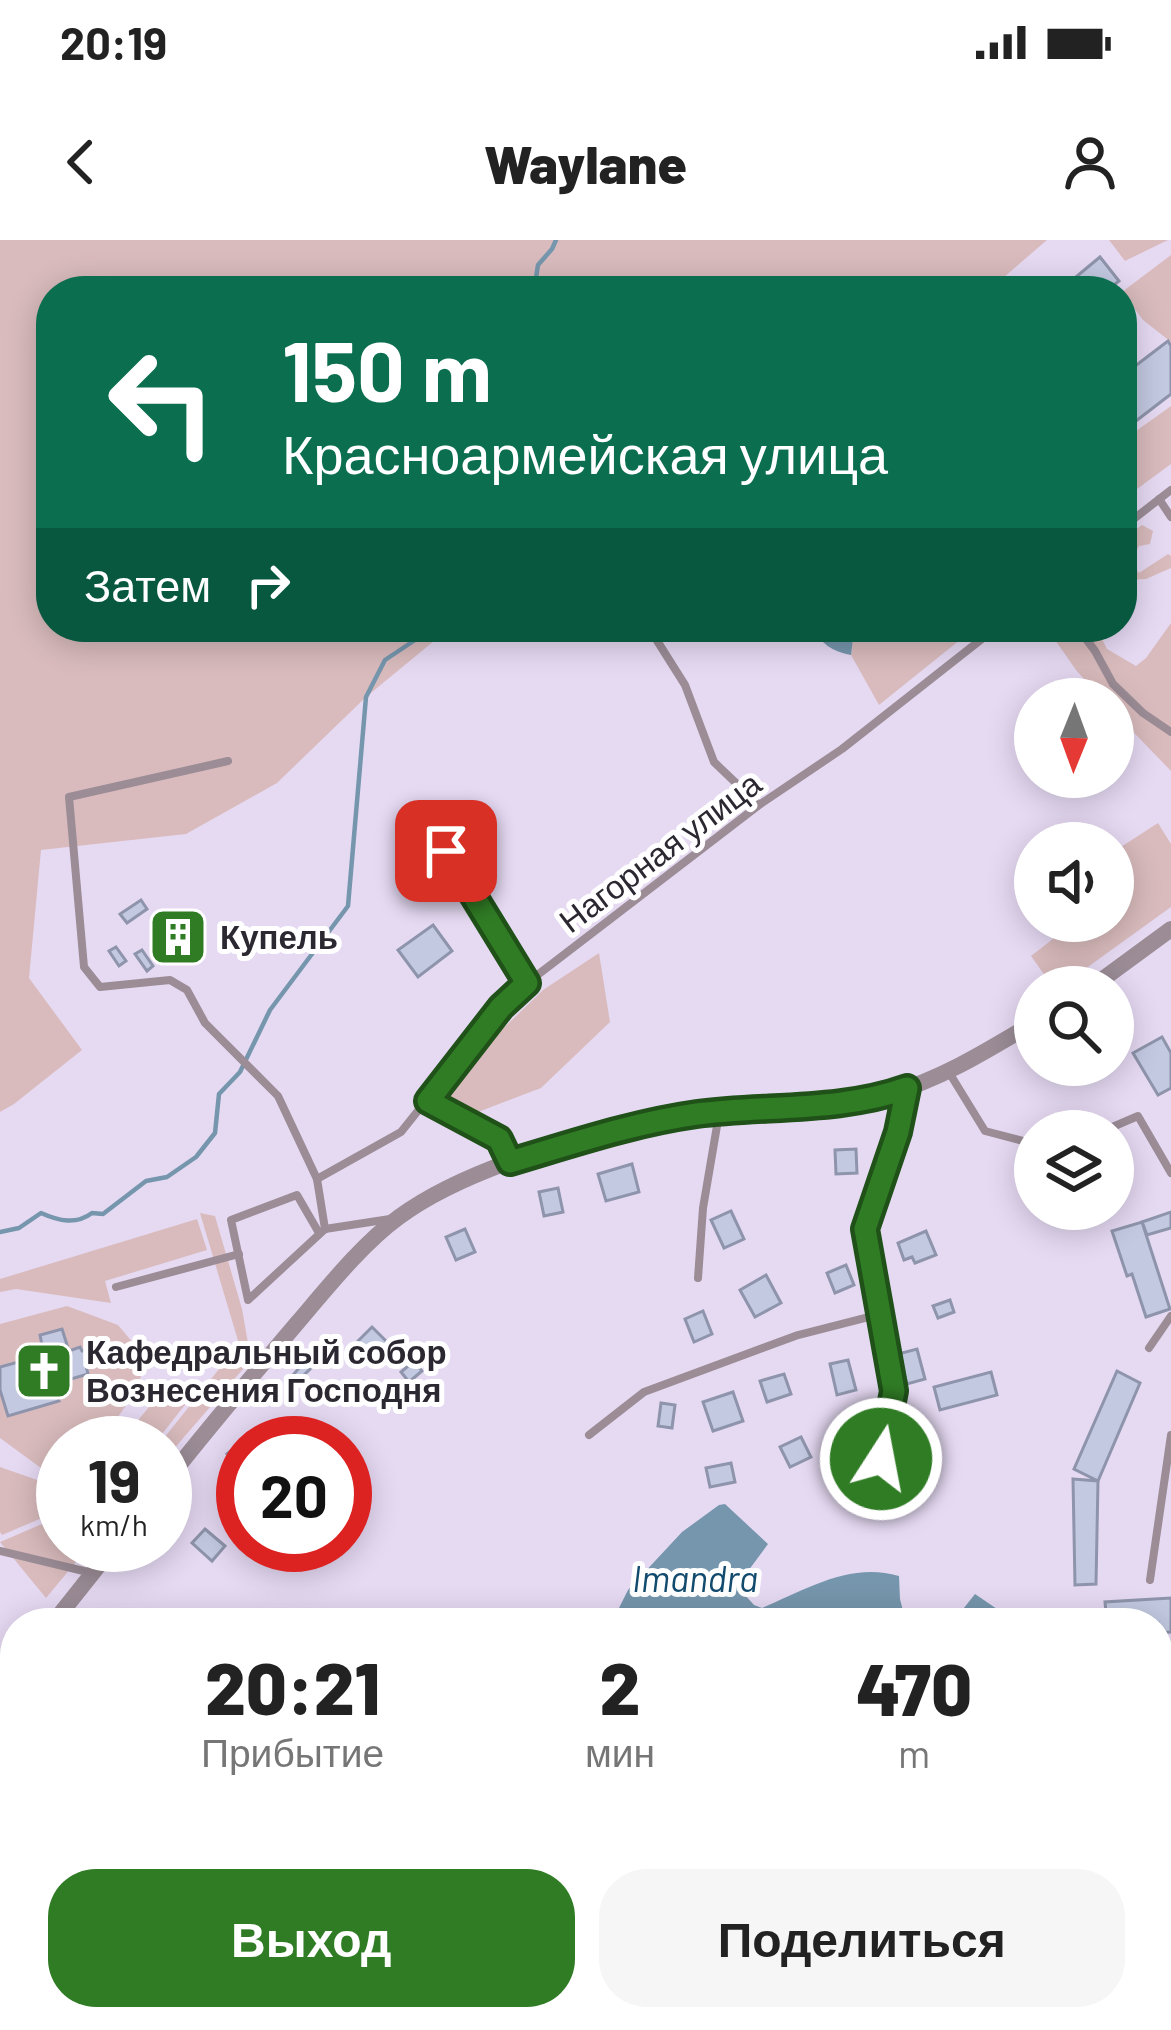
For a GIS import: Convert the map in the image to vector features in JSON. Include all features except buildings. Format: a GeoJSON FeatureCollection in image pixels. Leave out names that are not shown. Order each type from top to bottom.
{"type":"FeatureCollection","features":[{"type":"Feature","properties":{"kind":"street"},"geometry":{"type":"LineString","coordinates":[[1121,966],[1171,929]]}},
{"type":"Feature","properties":{"kind":"street"},"geometry":{"type":"LineString","coordinates":[[192,1450],[334,1279],[398,1218],[442,1191],[510,1162],[616,1131],[698,1114],[887,1095],[950,1072],[1014,1034]]}},
{"type":"Feature","properties":{"kind":"street"},"geometry":{"type":"LineString","coordinates":[[64,1608],[93,1573]]}},
{"type":"Feature","properties":{"kind":"lane"},"geometry":{"type":"LineString","coordinates":[[1137,516],[1171,490]]}},
{"type":"Feature","properties":{"kind":"lane"},"geometry":{"type":"LineString","coordinates":[[1159,499],[1171,517]]}},
{"type":"Feature","properties":{"kind":"lane"},"geometry":{"type":"LineString","coordinates":[[657,642],[685,685],[714,761],[759,805]]}},
{"type":"Feature","properties":{"kind":"lane","name":"Нагорная улица"},"geometry":{"type":"LineString","coordinates":[[317,1179],[401,1132],[501,1007],[527,983],[978,642]]}},
{"type":"Feature","properties":{"kind":"lane"},"geometry":{"type":"LineString","coordinates":[[1089,642],[1113,684],[1171,732]]}},
{"type":"Feature","properties":{"kind":"lane"},"geometry":{"type":"LineString","coordinates":[[228,761],[69,797],[84,967],[100,987],[170,980],[188,990],[206,1023],[278,1096],[317,1179],[322,1231]]}},
{"type":"Feature","properties":{"kind":"lane"},"geometry":{"type":"LineString","coordinates":[[446,851],[527,983]]}},
{"type":"Feature","properties":{"kind":"lane"},"geometry":{"type":"LineString","coordinates":[[950,1072],[985,1131],[1014,1139]]}},
{"type":"Feature","properties":{"kind":"lane"},"geometry":{"type":"LineString","coordinates":[[875,1493],[894,1391],[865,1229],[898,1132],[907,1088]]}},
{"type":"Feature","properties":{"kind":"lane"},"geometry":{"type":"LineString","coordinates":[[428,1101],[499,1139],[510,1162]]}},
{"type":"Feature","properties":{"kind":"lane"},"geometry":{"type":"LineString","coordinates":[[698,1278],[703,1208],[719,1113]]}},
{"type":"Feature","properties":{"kind":"lane"},"geometry":{"type":"LineString","coordinates":[[1134,1118],[1138,1116],[1171,1173]]}},
{"type":"Feature","properties":{"kind":"lane"},"geometry":{"type":"LineString","coordinates":[[322,1231],[297,1195],[231,1220],[248,1300],[322,1231],[398,1218]]}},
{"type":"Feature","properties":{"kind":"lane"},"geometry":{"type":"LineString","coordinates":[[116,1287],[239,1254]]}},
{"type":"Feature","properties":{"kind":"lane"},"geometry":{"type":"LineString","coordinates":[[589,1435],[644,1393],[799,1335],[880,1314]]}},
{"type":"Feature","properties":{"kind":"lane"},"geometry":{"type":"LineString","coordinates":[[1149,1348],[1171,1316]]}},
{"type":"Feature","properties":{"kind":"lane"},"geometry":{"type":"LineString","coordinates":[[1150,1580],[1171,1435]]}},
{"type":"Feature","properties":{"kind":"lane"},"geometry":{"type":"LineString","coordinates":[[0,1551],[93,1573]]}},
{"type":"Feature","properties":{"kind":"shaded area"},"geometry":{"type":"Polygon","coordinates":[[[0,240],[1047,240],[1005,276],[36,276],[36,642],[433,642],[366,697],[277,783],[186,834],[41,850],[29,978],[82,1050],[0,1112],[0,240]]]}},
{"type":"Feature","properties":{"kind":"shaded area"},"geometry":{"type":"Polygon","coordinates":[[[1109,240],[1168,240],[1125,261],[1109,240]]]}},
{"type":"Feature","properties":{"kind":"shaded area"},"geometry":{"type":"Polygon","coordinates":[[[1171,255],[1171,342],[1137,312],[1137,281],[1171,255]]]}},
{"type":"Feature","properties":{"kind":"shaded area"},"geometry":{"type":"Polygon","coordinates":[[[1171,406],[1171,464],[1137,489],[1137,430],[1171,406]]]}},
{"type":"Feature","properties":{"kind":"shaded area"},"geometry":{"type":"Polygon","coordinates":[[[1142,525],[1153,531],[1150,544],[1137,550],[1137,529],[1142,525]]]}},
{"type":"Feature","properties":{"kind":"shaded area"},"geometry":{"type":"Polygon","coordinates":[[[1171,556],[1171,568],[1137,579],[1137,571],[1171,556]]]}},
{"type":"Feature","properties":{"kind":"shaded area"},"geometry":{"type":"Polygon","coordinates":[[[1171,623],[1171,771],[1134,733],[1134,678],[1083,678],[1056,642],[1104,642],[1136,666],[1171,623]]]}},
{"type":"Feature","properties":{"kind":"shaded area"},"geometry":{"type":"Polygon","coordinates":[[[853,642],[957,642],[879,705],[851,655],[853,642]]]}},
{"type":"Feature","properties":{"kind":"shaded area"},"geometry":{"type":"Polygon","coordinates":[[[1158,823],[1171,844],[1171,907],[1134,934],[1134,838],[1158,823]]]}},
{"type":"Feature","properties":{"kind":"shaded area"},"geometry":{"type":"Polygon","coordinates":[[[1049,942],[1122,942],[1089,966],[1038,966],[1031,956],[1049,942]]]}},
{"type":"Feature","properties":{"kind":"shaded area"},"geometry":{"type":"Polygon","coordinates":[[[599,953],[610,1022],[541,1088],[465,1117],[450,1097],[457,1073],[543,990],[599,953]]]}},
{"type":"Feature","properties":{"kind":"shaded area"},"geometry":{"type":"Polygon","coordinates":[[[200,1213],[215,1216],[248,1343],[256,1354],[192,1428],[192,1416],[182,1416],[239,1344],[200,1213]]]}},
{"type":"Feature","properties":{"kind":"shaded area"},"geometry":{"type":"Polygon","coordinates":[[[197,1219],[207,1250],[105,1281],[111,1303],[16,1289],[0,1292],[0,1279],[197,1219]]]}},
{"type":"Feature","properties":{"kind":"shaded area"},"geometry":{"type":"Polygon","coordinates":[[[67,1306],[118,1325],[145,1357],[138,1389],[118,1416],[36,1416],[36,1464],[0,1438],[0,1390],[8,1416],[58,1401],[54,1384],[87,1374],[85,1362],[104,1356],[101,1345],[69,1351],[61,1329],[40,1335],[44,1355],[0,1367],[0,1324],[67,1306]]]}},
{"type":"Feature","properties":{"kind":"shaded area"},"geometry":{"type":"Polygon","coordinates":[[[169,1383],[202,1383],[176,1416],[142,1416],[169,1383]]]}},
{"type":"Feature","properties":{"kind":"shaded area"},"geometry":{"type":"Polygon","coordinates":[[[0,1467],[36,1480],[36,1521],[0,1532],[0,1467]]]}},
{"type":"Feature","properties":{"kind":"shaded area"},"geometry":{"type":"Polygon","coordinates":[[[36,1527],[36,1572],[68,1572],[46,1598],[0,1542],[36,1527]]]}},
{"type":"Feature","properties":{"kind":"water"},"geometry":{"type":"Polygon","coordinates":[[[824,642],[853,642],[851,655],[824,642]]]}},
{"type":"Feature","properties":{"kind":"water","name":"Imandra"},"geometry":{"type":"Polygon","coordinates":[[[725,1504],[768,1544],[737,1586],[762,1608],[619,1608],[628,1590],[682,1532],[725,1504]]]}},
{"type":"Feature","properties":{"kind":"water","name":"Imandra"},"geometry":{"type":"Polygon","coordinates":[[[863,1572],[899,1576],[902,1608],[762,1608],[812,1586],[863,1572]]]}},
{"type":"Feature","properties":{"kind":"water"},"geometry":{"type":"Polygon","coordinates":[[[975,1594],[996,1608],[964,1608],[975,1594]]]}},
{"type":"Feature","properties":{"kind":"waterway"},"geometry":{"type":"LineString","coordinates":[[536,276],[538,265],[556,240]]}},
{"type":"Feature","properties":{"kind":"waterway"},"geometry":{"type":"LineString","coordinates":[[0,1232],[19,1228],[41,1213],[67,1220],[103,1214],[146,1181],[167,1177],[196,1157],[215,1133],[219,1094],[240,1072],[270,1010],[348,906],[366,697],[385,660],[412,642]]}},
{"type":"Feature","properties":{"kind":"place","name":"Купель"},"geometry":{"type":"Point","coordinates":[178,937]}},
{"type":"Feature","properties":{"kind":"place","name":"Кафедральный собор Вознесения Господня"},"geometry":{"type":"Point","coordinates":[44,1371]}},
{"type":"Feature","properties":{"kind":"route"},"geometry":{"type":"LineString","coordinates":[[446,851],[527,983],[501,1007],[428,1101],[499,1139],[510,1162],[616,1131],[698,1114],[846,1102],[907,1088],[898,1132],[865,1229],[894,1391],[881,1459]]}}]}
